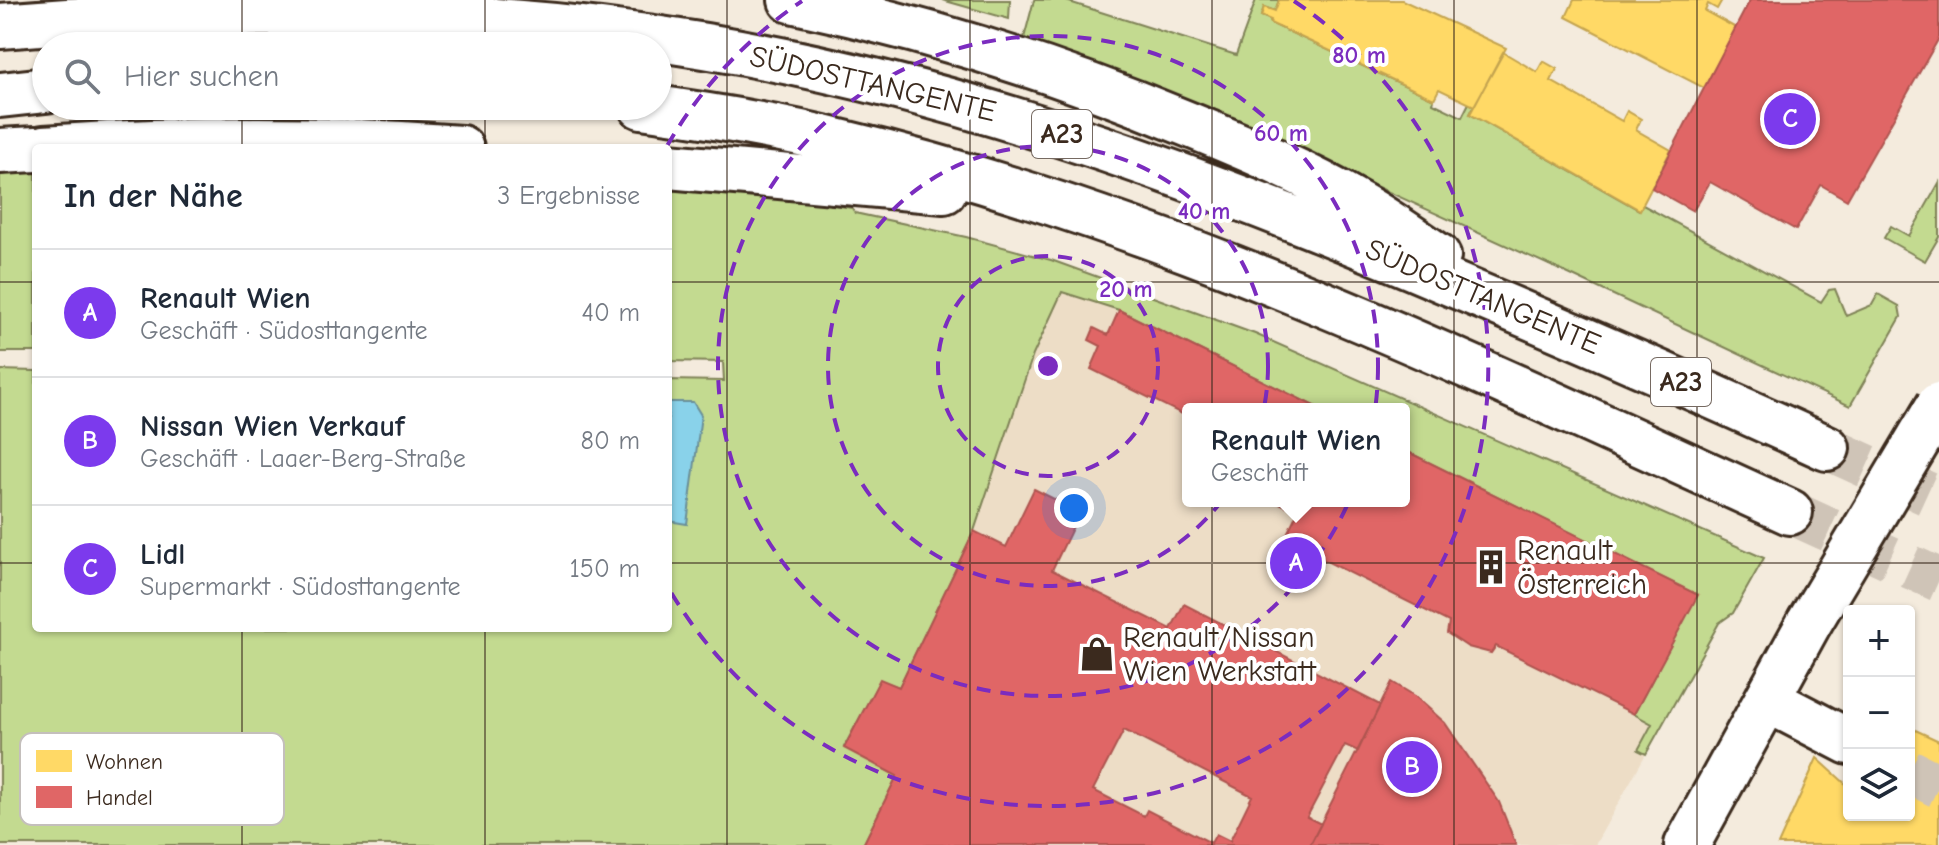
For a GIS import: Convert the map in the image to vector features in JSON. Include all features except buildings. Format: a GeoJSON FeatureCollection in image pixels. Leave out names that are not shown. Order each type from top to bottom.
{"type":"FeatureCollection","features":[{"type":"Feature","properties":{"kind":"main road"},"geometry":{"type":"LineString","coordinates":[[791,0],[855,13],[981,49],[1107,91],[1265,155],[1362,206],[1534,318]]}},
{"type":"Feature","properties":{"kind":"main road","name":"SÜDOSTTANGENTE"},"geometry":{"type":"LineString","coordinates":[[0,26],[188,14],[326,13],[429,16],[609,32]]}},
{"type":"Feature","properties":{"kind":"main road","name":"SÜDOSTTANGENTE"},"geometry":{"type":"LineString","coordinates":[[672,41],[854,76],[1018,120],[1221,188],[1534,318],[1827,448]]}},
{"type":"Feature","properties":{"kind":"main road"},"geometry":{"type":"LineString","coordinates":[[0,95],[32,92]]}},
{"type":"Feature","properties":{"kind":"main road","name":"A23"},"geometry":{"type":"LineString","coordinates":[[672,111],[840,142],[977,179],[1204,255],[1512,385],[1790,512]]}},
{"type":"Feature","properties":{"kind":"main road"},"geometry":{"type":"LineString","coordinates":[[123,144],[202,140],[378,144]]}},
{"type":"Feature","properties":{"kind":"main road"},"geometry":{"type":"LineString","coordinates":[[0,151],[32,149]]}},
{"type":"Feature","properties":{"kind":"main road"},"geometry":{"type":"LineString","coordinates":[[672,166],[1042,200]]}},
{"type":"Feature","properties":{"kind":"main road"},"geometry":{"type":"LineString","coordinates":[[1687,845],[1809,623],[1939,405]]}},
{"type":"Feature","properties":{"kind":"main road"},"geometry":{"type":"LineString","coordinates":[[1768,700],[1843,739]]}},
{"type":"Feature","properties":{"kind":"shaded area"},"geometry":{"type":"Polygon","coordinates":[[[1062,292],[1119,310],[1308,403],[1182,403],[1182,507],[1410,507],[1410,453],[1733,613],[1719,623],[1595,845],[863,845],[844,748],[880,679],[1062,292]]]}},
{"type":"Feature","properties":{"kind":"green space"},"geometry":{"type":"Polygon","coordinates":[[[942,0],[1010,0],[1009,19],[942,0]]]}},
{"type":"Feature","properties":{"kind":"green space"},"geometry":{"type":"Polygon","coordinates":[[[1034,0],[1063,0],[1236,55],[1256,0],[1279,0],[1275,11],[1264,7],[1261,16],[1271,20],[1270,23],[1434,99],[1433,103],[1462,117],[1469,103],[1474,106],[1470,114],[1639,210],[1643,205],[1821,302],[1829,290],[1835,289],[1846,316],[1872,305],[1878,294],[1899,306],[1901,317],[1850,406],[1244,126],[1023,42],[1034,0]]]}},
{"type":"Feature","properties":{"kind":"green space"},"geometry":{"type":"Polygon","coordinates":[[[32,166],[32,352],[0,352],[0,169],[32,166]]]}},
{"type":"Feature","properties":{"kind":"green space"},"geometry":{"type":"Polygon","coordinates":[[[672,181],[852,208],[855,213],[966,237],[1051,260],[1255,334],[1764,558],[1733,613],[1719,623],[1646,754],[1638,750],[1652,724],[1634,714],[1697,595],[1410,453],[1410,403],[1308,403],[1119,310],[1062,292],[1033,355],[974,531],[899,687],[880,680],[844,747],[897,776],[863,845],[0,845],[0,370],[32,371],[32,632],[672,632],[672,380],[724,381],[723,362],[672,361],[672,181]]]}},
{"type":"Feature","properties":{"kind":"green space"},"geometry":{"type":"Polygon","coordinates":[[[1939,183],[1939,237],[1925,261],[1884,238],[1891,226],[1909,236],[1939,183]]]}},
{"type":"Feature","properties":{"kind":"water"},"geometry":{"type":"Polygon","coordinates":[[[672,402],[693,402],[701,415],[687,524],[672,522],[672,402]]]}},
{"type":"Feature","properties":{"kind":"tunnel"},"geometry":{"type":"LineString","coordinates":[[1827,448],[1939,499]]}},
{"type":"Feature","properties":{"kind":"tunnel"},"geometry":{"type":"LineString","coordinates":[[1790,512],[1939,580]]}},
{"type":"Feature","properties":{"kind":"tunnel"},"geometry":{"type":"LineString","coordinates":[[1915,774],[1939,786]]}},
{"type":"Feature","properties":{"kind":"place","name":"Lidl"},"geometry":{"type":"Point","coordinates":[1790,119]}},
{"type":"Feature","properties":{"kind":"place","name":"Renault Wien"},"geometry":{"type":"Point","coordinates":[1296,563]}},
{"type":"Feature","properties":{"kind":"place","name":"Renault Österreich"},"geometry":{"type":"Point","coordinates":[1491,567]}},
{"type":"Feature","properties":{"kind":"place","name":"Renault/Nissan Wien Werkstatt"},"geometry":{"type":"Point","coordinates":[1097,654]}},
{"type":"Feature","properties":{"kind":"place","name":"Nissan Wien Verkauf"},"geometry":{"type":"Point","coordinates":[1412,767]}}]}
